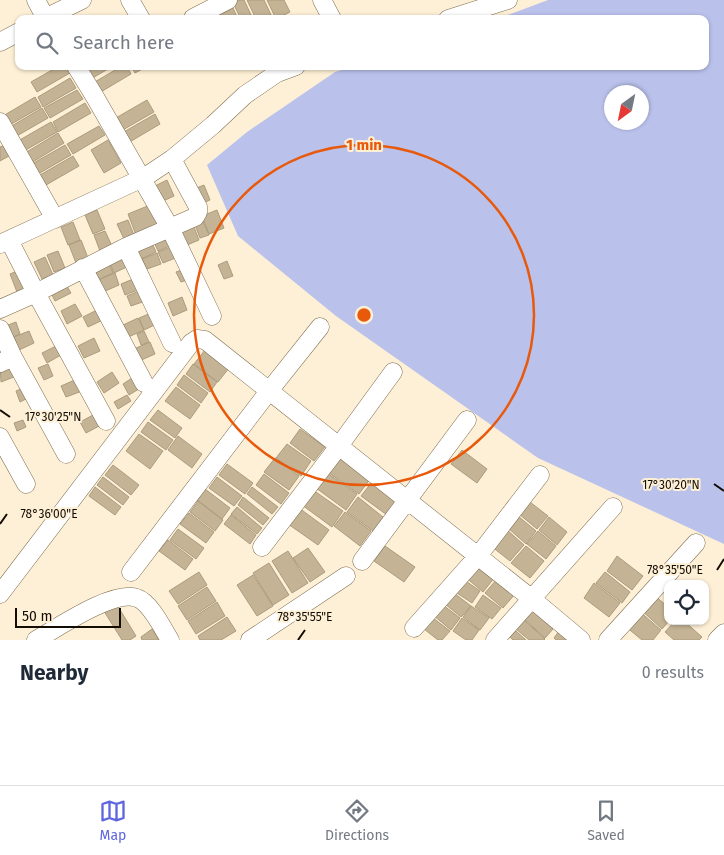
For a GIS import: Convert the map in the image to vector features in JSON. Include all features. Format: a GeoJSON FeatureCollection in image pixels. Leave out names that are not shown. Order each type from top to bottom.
{"type":"FeatureCollection","features":[{"type":"Feature","properties":{"kind":"street"},"geometry":{"type":"LineString","coordinates":[[36,0],[44,15]]}},
{"type":"Feature","properties":{"kind":"street"},"geometry":{"type":"LineString","coordinates":[[51,15],[82,0]]}},
{"type":"Feature","properties":{"kind":"street"},"geometry":{"type":"LineString","coordinates":[[130,0],[139,15]]}},
{"type":"Feature","properties":{"kind":"street"},"geometry":{"type":"LineString","coordinates":[[199,15],[228,0]]}},
{"type":"Feature","properties":{"kind":"street"},"geometry":{"type":"LineString","coordinates":[[322,0],[330,15]]}},
{"type":"Feature","properties":{"kind":"street"},"geometry":{"type":"LineString","coordinates":[[461,15],[508,0]]}},
{"type":"Feature","properties":{"kind":"street"},"geometry":{"type":"LineString","coordinates":[[0,42],[15,34]]}},
{"type":"Feature","properties":{"kind":"street"},"geometry":{"type":"LineString","coordinates":[[78,70],[170,228],[212,316]]}},
{"type":"Feature","properties":{"kind":"street"},"geometry":{"type":"LineString","coordinates":[[106,421],[36,293],[5,242],[142,179],[172,159],[213,125],[267,74],[285,70]]}},
{"type":"Feature","properties":{"kind":"street"},"geometry":{"type":"LineString","coordinates":[[0,122],[55,218]]}},
{"type":"Feature","properties":{"kind":"street"},"geometry":{"type":"LineString","coordinates":[[0,309],[36,293],[126,247],[195,217],[198,207],[172,159]]}},
{"type":"Feature","properties":{"kind":"street"},"geometry":{"type":"LineString","coordinates":[[126,247],[172,343]]}},
{"type":"Feature","properties":{"kind":"street"},"geometry":{"type":"LineString","coordinates":[[83,268],[144,383]]}},
{"type":"Feature","properties":{"kind":"street"},"geometry":{"type":"LineString","coordinates":[[131,572],[320,327]]}},
{"type":"Feature","properties":{"kind":"street"},"geometry":{"type":"LineString","coordinates":[[0,329],[7,360],[66,454]]}},
{"type":"Feature","properties":{"kind":"street"},"geometry":{"type":"LineString","coordinates":[[0,594],[191,343],[197,338],[205,340],[581,640]]}},
{"type":"Feature","properties":{"kind":"street"},"geometry":{"type":"LineString","coordinates":[[262,546],[393,372]]}},
{"type":"Feature","properties":{"kind":"street"},"geometry":{"type":"LineString","coordinates":[[362,561],[466,420]]}},
{"type":"Feature","properties":{"kind":"street"},"geometry":{"type":"LineString","coordinates":[[0,437],[26,484]]}},
{"type":"Feature","properties":{"kind":"street"},"geometry":{"type":"LineString","coordinates":[[414,628],[478,556],[540,475]]}},
{"type":"Feature","properties":{"kind":"street"},"geometry":{"type":"LineString","coordinates":[[495,640],[613,507]]}},
{"type":"Feature","properties":{"kind":"street"},"geometry":{"type":"LineString","coordinates":[[608,640],[696,543]]}},
{"type":"Feature","properties":{"kind":"street"},"geometry":{"type":"LineString","coordinates":[[250,640],[346,576]]}},
{"type":"Feature","properties":{"kind":"street"},"geometry":{"type":"LineString","coordinates":[[36,640],[106,600],[122,596],[138,598],[150,609],[170,640]]}},
{"type":"Feature","properties":{"kind":"street"},"geometry":{"type":"LineString","coordinates":[[717,640],[724,633]]}},
{"type":"Feature","properties":{"kind":"water"},"geometry":{"type":"Polygon","coordinates":[[[548,0],[724,0],[724,544],[538,458],[336,316],[238,236],[207,165],[247,132],[335,72],[341,70],[709,70],[709,15],[508,15],[548,0]]]}},
{"type":"Feature","properties":{"kind":"building"},"geometry":{"type":"Polygon","coordinates":[[[244,0],[251,15],[239,15],[233,3],[244,0]]]}},
{"type":"Feature","properties":{"kind":"building"},"geometry":{"type":"Polygon","coordinates":[[[247,0],[264,0],[271,15],[254,15],[247,0]]]}},
{"type":"Feature","properties":{"kind":"building"},"geometry":{"type":"Polygon","coordinates":[[[267,0],[284,0],[290,12],[284,15],[274,15],[267,0]]]}},
{"type":"Feature","properties":{"kind":"building"},"geometry":{"type":"Polygon","coordinates":[[[233,8],[236,15],[220,15],[233,8]]]}},
{"type":"Feature","properties":{"kind":"building"},"geometry":{"type":"Polygon","coordinates":[[[52,70],[68,70],[70,73],[37,92],[31,82],[52,70]]]}},
{"type":"Feature","properties":{"kind":"building"},"geometry":{"type":"Polygon","coordinates":[[[86,70],[106,70],[91,79],[86,70]]]}},
{"type":"Feature","properties":{"kind":"building"},"geometry":{"type":"Polygon","coordinates":[[[115,70],[129,70],[131,74],[99,93],[93,83],[115,70]]]}},
{"type":"Feature","properties":{"kind":"building"},"geometry":{"type":"Polygon","coordinates":[[[70,78],[76,88],[43,107],[38,97],[70,78]]]}},
{"type":"Feature","properties":{"kind":"building"},"geometry":{"type":"Polygon","coordinates":[[[77,90],[83,99],[50,118],[44,108],[77,90]]]}},
{"type":"Feature","properties":{"kind":"building"},"geometry":{"type":"Polygon","coordinates":[[[35,97],[41,107],[8,126],[3,116],[35,97]]]}},
{"type":"Feature","properties":{"kind":"building"},"geometry":{"type":"Polygon","coordinates":[[[147,100],[154,112],[121,131],[114,119],[147,100]]]}},
{"type":"Feature","properties":{"kind":"building"},"geometry":{"type":"Polygon","coordinates":[[[85,103],[91,113],[58,132],[53,122],[85,103]]]}},
{"type":"Feature","properties":{"kind":"building"},"geometry":{"type":"Polygon","coordinates":[[[42,108],[48,118],[15,137],[10,127],[42,108]]]}},
{"type":"Feature","properties":{"kind":"building"},"geometry":{"type":"Polygon","coordinates":[[[155,114],[160,124],[128,143],[122,133],[155,114]]]}},
{"type":"Feature","properties":{"kind":"building"},"geometry":{"type":"Polygon","coordinates":[[[51,122],[57,132],[24,151],[18,141],[51,122]]]}},
{"type":"Feature","properties":{"kind":"building"},"geometry":{"type":"Polygon","coordinates":[[[99,126],[105,135],[73,154],[67,144],[99,126]]]}},
{"type":"Feature","properties":{"kind":"building"},"geometry":{"type":"Polygon","coordinates":[[[58,133],[64,143],[31,163],[25,153],[58,133]]]}},
{"type":"Feature","properties":{"kind":"building"},"geometry":{"type":"Polygon","coordinates":[[[108,140],[121,163],[104,173],[91,150],[108,140]]]}},
{"type":"Feature","properties":{"kind":"building"},"geometry":{"type":"Polygon","coordinates":[[[65,145],[71,155],[38,174],[32,164],[65,145]]]}},
{"type":"Feature","properties":{"kind":"building"},"geometry":{"type":"Polygon","coordinates":[[[3,146],[9,156],[0,161],[0,147],[3,146]]]}},
{"type":"Feature","properties":{"kind":"building"},"geometry":{"type":"Polygon","coordinates":[[[73,156],[79,166],[46,185],[40,175],[73,156]]]}},
{"type":"Feature","properties":{"kind":"building"},"geometry":{"type":"Polygon","coordinates":[[[167,180],[174,196],[161,202],[155,186],[167,180]]]}},
{"type":"Feature","properties":{"kind":"building"},"geometry":{"type":"Polygon","coordinates":[[[204,185],[210,200],[200,204],[194,189],[204,185]]]}},
{"type":"Feature","properties":{"kind":"building"},"geometry":{"type":"Polygon","coordinates":[[[150,205],[159,225],[136,235],[128,214],[150,205]]]}},
{"type":"Feature","properties":{"kind":"building"},"geometry":{"type":"Polygon","coordinates":[[[97,210],[105,229],[93,234],[85,215],[97,210]]]}},
{"type":"Feature","properties":{"kind":"building"},"geometry":{"type":"Polygon","coordinates":[[[217,210],[224,228],[209,234],[202,216],[217,210]]]}},
{"type":"Feature","properties":{"kind":"building"},"geometry":{"type":"Polygon","coordinates":[[[201,217],[209,235],[200,238],[193,220],[201,217]]]}},
{"type":"Feature","properties":{"kind":"building"},"geometry":{"type":"Polygon","coordinates":[[[128,220],[134,235],[124,239],[117,224],[128,220]]]}},
{"type":"Feature","properties":{"kind":"building"},"geometry":{"type":"Polygon","coordinates":[[[73,222],[80,240],[68,245],[61,227],[73,222]]]}},
{"type":"Feature","properties":{"kind":"building"},"geometry":{"type":"Polygon","coordinates":[[[192,222],[199,240],[187,245],[179,228],[192,222]]]}},
{"type":"Feature","properties":{"kind":"building"},"geometry":{"type":"Polygon","coordinates":[[[105,231],[112,246],[100,251],[94,235],[105,231]]]}},
{"type":"Feature","properties":{"kind":"building"},"geometry":{"type":"Polygon","coordinates":[[[168,234],[172,245],[158,251],[153,240],[168,234]]]}},
{"type":"Feature","properties":{"kind":"building"},"geometry":{"type":"Polygon","coordinates":[[[81,240],[88,258],[76,263],[69,245],[81,240]]]}},
{"type":"Feature","properties":{"kind":"building"},"geometry":{"type":"Polygon","coordinates":[[[151,241],[156,252],[141,259],[136,247],[151,241]]]}},
{"type":"Feature","properties":{"kind":"building"},"geometry":{"type":"Polygon","coordinates":[[[173,246],[178,257],[163,263],[158,252],[173,246]]]}},
{"type":"Feature","properties":{"kind":"building"},"geometry":{"type":"Polygon","coordinates":[[[58,251],[65,268],[54,272],[47,255],[58,251]]]}},
{"type":"Feature","properties":{"kind":"building"},"geometry":{"type":"Polygon","coordinates":[[[126,253],[131,265],[114,273],[109,261],[126,253]]]}},
{"type":"Feature","properties":{"kind":"building"},"geometry":{"type":"Polygon","coordinates":[[[157,253],[161,264],[147,269],[142,259],[157,253]]]}},
{"type":"Feature","properties":{"kind":"building"},"geometry":{"type":"Polygon","coordinates":[[[45,257],[53,275],[42,279],[34,262],[45,257]]]}},
{"type":"Feature","properties":{"kind":"building"},"geometry":{"type":"Polygon","coordinates":[[[108,261],[113,273],[98,280],[93,267],[108,261]]]}},
{"type":"Feature","properties":{"kind":"building"},"geometry":{"type":"Polygon","coordinates":[[[227,261],[233,276],[224,279],[218,265],[227,261]]]}},
{"type":"Feature","properties":{"kind":"building"},"geometry":{"type":"Polygon","coordinates":[[[185,269],[190,279],[181,282],[176,272],[185,269]]]}},
{"type":"Feature","properties":{"kind":"building"},"geometry":{"type":"Polygon","coordinates":[[[17,271],[25,289],[17,292],[10,274],[17,271]]]}},
{"type":"Feature","properties":{"kind":"building"},"geometry":{"type":"Polygon","coordinates":[[[115,273],[119,285],[103,292],[98,280],[115,273]]]}},
{"type":"Feature","properties":{"kind":"building"},"geometry":{"type":"Polygon","coordinates":[[[138,277],[143,288],[125,295],[121,284],[138,277]]]}},
{"type":"Feature","properties":{"kind":"building"},"geometry":{"type":"Polygon","coordinates":[[[64,281],[71,293],[55,301],[49,289],[64,281]]]}},
{"type":"Feature","properties":{"kind":"building"},"geometry":{"type":"Polygon","coordinates":[[[144,289],[148,300],[131,306],[127,296],[144,289]]]}},
{"type":"Feature","properties":{"kind":"building"},"geometry":{"type":"Polygon","coordinates":[[[182,297],[187,310],[173,316],[168,303],[182,297]]]}},
{"type":"Feature","properties":{"kind":"building"},"geometry":{"type":"Polygon","coordinates":[[[75,304],[82,316],[67,324],[61,311],[75,304]]]}},
{"type":"Feature","properties":{"kind":"building"},"geometry":{"type":"Polygon","coordinates":[[[99,309],[105,319],[88,327],[83,317],[99,309]]]}},
{"type":"Feature","properties":{"kind":"building"},"geometry":{"type":"Polygon","coordinates":[[[156,311],[161,322],[144,330],[139,318],[156,311]]]}},
{"type":"Feature","properties":{"kind":"building"},"geometry":{"type":"Polygon","coordinates":[[[138,318],[144,330],[126,338],[121,326],[138,318]]]}},
{"type":"Feature","properties":{"kind":"building"},"geometry":{"type":"Polygon","coordinates":[[[16,322],[20,334],[13,337],[8,325],[16,322]]]}},
{"type":"Feature","properties":{"kind":"building"},"geometry":{"type":"Polygon","coordinates":[[[29,331],[34,343],[19,350],[14,337],[29,331]]]}},
{"type":"Feature","properties":{"kind":"building"},"geometry":{"type":"Polygon","coordinates":[[[144,331],[149,342],[141,345],[137,334],[144,331]]]}},
{"type":"Feature","properties":{"kind":"building"},"geometry":{"type":"Polygon","coordinates":[[[94,338],[100,351],[84,358],[78,346],[94,338]]]}},
{"type":"Feature","properties":{"kind":"building"},"geometry":{"type":"Polygon","coordinates":[[[150,342],[155,354],[139,361],[134,349],[150,342]]]}},
{"type":"Feature","properties":{"kind":"building"},"geometry":{"type":"Polygon","coordinates":[[[56,346],[61,355],[47,363],[42,353],[56,346]]]}},
{"type":"Feature","properties":{"kind":"building"},"geometry":{"type":"Polygon","coordinates":[[[205,350],[229,368],[218,382],[194,364],[205,350]]]}},
{"type":"Feature","properties":{"kind":"building"},"geometry":{"type":"Polygon","coordinates":[[[13,361],[19,375],[1,382],[0,366],[13,361]]]}},
{"type":"Feature","properties":{"kind":"building"},"geometry":{"type":"Polygon","coordinates":[[[48,364],[53,376],[44,380],[38,368],[48,364]]]}},
{"type":"Feature","properties":{"kind":"building"},"geometry":{"type":"Polygon","coordinates":[[[193,364],[217,382],[210,392],[186,374],[193,364]]]}},
{"type":"Feature","properties":{"kind":"building"},"geometry":{"type":"Polygon","coordinates":[[[112,372],[119,383],[104,393],[97,382],[112,372]]]}},
{"type":"Feature","properties":{"kind":"building"},"geometry":{"type":"Polygon","coordinates":[[[184,375],[208,393],[201,403],[177,385],[184,375]]]}},
{"type":"Feature","properties":{"kind":"building"},"geometry":{"type":"Polygon","coordinates":[[[135,376],[142,387],[129,395],[123,384],[135,376]]]}},
{"type":"Feature","properties":{"kind":"building"},"geometry":{"type":"Polygon","coordinates":[[[77,379],[82,391],[66,397],[61,386],[77,379]]]}},
{"type":"Feature","properties":{"kind":"building"},"geometry":{"type":"Polygon","coordinates":[[[26,387],[30,397],[20,402],[16,391],[26,387]]]}},
{"type":"Feature","properties":{"kind":"building"},"geometry":{"type":"Polygon","coordinates":[[[176,387],[200,405],[190,419],[165,401],[176,387]]]}},
{"type":"Feature","properties":{"kind":"building"},"geometry":{"type":"Polygon","coordinates":[[[127,395],[131,401],[118,409],[114,402],[127,395]]]}},
{"type":"Feature","properties":{"kind":"building"},"geometry":{"type":"Polygon","coordinates":[[[158,410],[182,428],[175,438],[150,420],[158,410]]]}},
{"type":"Feature","properties":{"kind":"building"},"geometry":{"type":"Polygon","coordinates":[[[95,414],[101,425],[86,433],[80,422],[95,414]]]}},
{"type":"Feature","properties":{"kind":"building"},"geometry":{"type":"Polygon","coordinates":[[[23,420],[26,427],[17,431],[14,423],[23,420]]]}},
{"type":"Feature","properties":{"kind":"building"},"geometry":{"type":"Polygon","coordinates":[[[148,422],[173,440],[166,450],[141,432],[148,422]]]}},
{"type":"Feature","properties":{"kind":"building"},"geometry":{"type":"Polygon","coordinates":[[[300,429],[325,447],[314,461],[290,443],[300,429]]]}},
{"type":"Feature","properties":{"kind":"building"},"geometry":{"type":"Polygon","coordinates":[[[139,434],[163,451],[150,469],[126,451],[139,434]]]}},
{"type":"Feature","properties":{"kind":"building"},"geometry":{"type":"Polygon","coordinates":[[[178,436],[202,454],[192,468],[168,450],[178,436]]]}},
{"type":"Feature","properties":{"kind":"building"},"geometry":{"type":"Polygon","coordinates":[[[287,444],[311,461],[301,476],[276,458],[287,444]]]}},
{"type":"Feature","properties":{"kind":"building"},"geometry":{"type":"Polygon","coordinates":[[[462,450],[487,469],[477,483],[451,464],[462,450]]]}},
{"type":"Feature","properties":{"kind":"building"},"geometry":{"type":"Polygon","coordinates":[[[340,457],[370,479],[359,494],[329,473],[340,457]]]}},
{"type":"Feature","properties":{"kind":"building"},"geometry":{"type":"Polygon","coordinates":[[[275,458],[299,476],[289,490],[264,472],[275,458]]]}},
{"type":"Feature","properties":{"kind":"building"},"geometry":{"type":"Polygon","coordinates":[[[227,464],[253,483],[245,494],[219,475],[227,464]]]}},
{"type":"Feature","properties":{"kind":"building"},"geometry":{"type":"Polygon","coordinates":[[[113,465],[139,485],[131,495],[105,475],[113,465]]]}},
{"type":"Feature","properties":{"kind":"building"},"geometry":{"type":"Polygon","coordinates":[[[327,473],[357,494],[346,510],[316,488],[327,473]]]}},
{"type":"Feature","properties":{"kind":"building"},"geometry":{"type":"Polygon","coordinates":[[[264,474],[289,493],[281,504],[256,485],[264,474]]]}},
{"type":"Feature","properties":{"kind":"building"},"geometry":{"type":"Polygon","coordinates":[[[103,477],[129,497],[123,505],[97,485],[103,477]]]}},
{"type":"Feature","properties":{"kind":"building"},"geometry":{"type":"Polygon","coordinates":[[[217,477],[242,496],[234,506],[209,488],[217,477]]]}},
{"type":"Feature","properties":{"kind":"building"},"geometry":{"type":"Polygon","coordinates":[[[372,482],[397,501],[387,515],[361,496],[372,482]]]}},
{"type":"Feature","properties":{"kind":"building"},"geometry":{"type":"Polygon","coordinates":[[[95,487],[121,507],[115,515],[89,496],[95,487]]]}},
{"type":"Feature","properties":{"kind":"building"},"geometry":{"type":"Polygon","coordinates":[[[252,487],[278,507],[272,514],[247,494],[252,487]]]}},
{"type":"Feature","properties":{"kind":"building"},"geometry":{"type":"Polygon","coordinates":[[[205,489],[230,508],[222,519],[197,500],[205,489]]]}},
{"type":"Feature","properties":{"kind":"building"},"geometry":{"type":"Polygon","coordinates":[[[313,490],[343,511],[332,527],[302,505],[313,490]]]}},
{"type":"Feature","properties":{"kind":"building"},"geometry":{"type":"Polygon","coordinates":[[[243,497],[269,518],[263,525],[238,505],[243,497]]]}},
{"type":"Feature","properties":{"kind":"building"},"geometry":{"type":"Polygon","coordinates":[[[358,497],[383,517],[373,531],[347,512],[358,497]]]}},
{"type":"Feature","properties":{"kind":"building"},"geometry":{"type":"Polygon","coordinates":[[[198,501],[223,520],[215,531],[190,512],[198,501]]]}},
{"type":"Feature","properties":{"kind":"building"},"geometry":{"type":"Polygon","coordinates":[[[530,502],[548,516],[537,529],[519,514],[530,502]]]}},
{"type":"Feature","properties":{"kind":"building"},"geometry":{"type":"Polygon","coordinates":[[[237,507],[262,528],[257,534],[231,514],[237,507]]]}},
{"type":"Feature","properties":{"kind":"building"},"geometry":{"type":"Polygon","coordinates":[[[299,508],[329,530],[318,545],[288,524],[299,508]]]}},
{"type":"Feature","properties":{"kind":"building"},"geometry":{"type":"Polygon","coordinates":[[[345,512],[371,531],[360,546],[334,526],[345,512]]]}},
{"type":"Feature","properties":{"kind":"building"},"geometry":{"type":"Polygon","coordinates":[[[189,513],[214,532],[206,543],[180,524],[189,513]]]}},
{"type":"Feature","properties":{"kind":"building"},"geometry":{"type":"Polygon","coordinates":[[[231,515],[256,535],[250,544],[224,524],[231,515]]]}},
{"type":"Feature","properties":{"kind":"building"},"geometry":{"type":"Polygon","coordinates":[[[518,516],[536,531],[526,544],[508,528],[518,516]]]}},
{"type":"Feature","properties":{"kind":"building"},"geometry":{"type":"Polygon","coordinates":[[[549,517],[567,532],[557,545],[539,530],[549,517]]]}},
{"type":"Feature","properties":{"kind":"building"},"geometry":{"type":"Polygon","coordinates":[[[178,529],[204,548],[196,559],[170,540],[178,529]]]}},
{"type":"Feature","properties":{"kind":"building"},"geometry":{"type":"Polygon","coordinates":[[[506,529],[524,545],[510,561],[491,546],[506,529]]]}},
{"type":"Feature","properties":{"kind":"building"},"geometry":{"type":"Polygon","coordinates":[[[538,531],[556,546],[546,559],[527,544],[538,531]]]}},
{"type":"Feature","properties":{"kind":"building"},"geometry":{"type":"Polygon","coordinates":[[[168,540],[193,559],[185,570],[159,551],[168,540]]]}},
{"type":"Feature","properties":{"kind":"building"},"geometry":{"type":"Polygon","coordinates":[[[385,546],[415,567],[404,582],[374,561],[385,546]]]}},
{"type":"Feature","properties":{"kind":"building"},"geometry":{"type":"Polygon","coordinates":[[[526,546],[544,561],[530,578],[511,563],[526,546]]]}},
{"type":"Feature","properties":{"kind":"building"},"geometry":{"type":"Polygon","coordinates":[[[308,548],[325,572],[310,582],[293,558],[308,548]]]}},
{"type":"Feature","properties":{"kind":"building"},"geometry":{"type":"Polygon","coordinates":[[[288,551],[308,583],[292,593],[272,561],[288,551]]]}},
{"type":"Feature","properties":{"kind":"building"},"geometry":{"type":"Polygon","coordinates":[[[617,556],[643,576],[632,590],[607,571],[617,556]]]}},
{"type":"Feature","properties":{"kind":"building"},"geometry":{"type":"Polygon","coordinates":[[[476,562],[495,577],[483,592],[464,576],[476,562]]]}},
{"type":"Feature","properties":{"kind":"building"},"geometry":{"type":"Polygon","coordinates":[[[269,563],[289,595],[273,605],[253,573],[269,563]]]}},
{"type":"Feature","properties":{"kind":"building"},"geometry":{"type":"Polygon","coordinates":[[[199,572],[207,585],[178,604],[169,591],[199,572]]]}},
{"type":"Feature","properties":{"kind":"building"},"geometry":{"type":"Polygon","coordinates":[[[605,572],[630,592],[622,603],[596,583],[605,572]]]}},
{"type":"Feature","properties":{"kind":"building"},"geometry":{"type":"Polygon","coordinates":[[[253,575],[273,606],[257,616],[237,585],[253,575]]]}},
{"type":"Feature","properties":{"kind":"building"},"geometry":{"type":"Polygon","coordinates":[[[463,579],[480,591],[472,603],[454,591],[463,579]]]}},
{"type":"Feature","properties":{"kind":"building"},"geometry":{"type":"Polygon","coordinates":[[[497,579],[515,594],[503,608],[485,593],[497,579]]]}},
{"type":"Feature","properties":{"kind":"building"},"geometry":{"type":"Polygon","coordinates":[[[594,583],[620,603],[609,617],[584,598],[594,583]]]}},
{"type":"Feature","properties":{"kind":"building"},"geometry":{"type":"Polygon","coordinates":[[[207,587],[216,601],[187,620],[178,606],[207,587]]]}},
{"type":"Feature","properties":{"kind":"building"},"geometry":{"type":"Polygon","coordinates":[[[454,593],[471,606],[461,617],[445,604],[454,593]]]}},
{"type":"Feature","properties":{"kind":"building"},"geometry":{"type":"Polygon","coordinates":[[[653,594],[664,604],[666,625],[662,629],[640,609],[653,594]]]}},
{"type":"Feature","properties":{"kind":"building"},"geometry":{"type":"Polygon","coordinates":[[[483,595],[501,608],[492,619],[475,607],[483,595]]]}},
{"type":"Feature","properties":{"kind":"building"},"geometry":{"type":"Polygon","coordinates":[[[114,600],[136,636],[130,640],[122,640],[102,608],[114,600]]]}},
{"type":"Feature","properties":{"kind":"building"},"geometry":{"type":"Polygon","coordinates":[[[217,602],[225,616],[196,634],[188,621],[217,602]]]}},
{"type":"Feature","properties":{"kind":"building"},"geometry":{"type":"Polygon","coordinates":[[[443,605],[460,618],[451,630],[434,616],[443,605]]]}},
{"type":"Feature","properties":{"kind":"building"},"geometry":{"type":"Polygon","coordinates":[[[471,606],[489,618],[480,630],[463,617],[471,606]]]}},
{"type":"Feature","properties":{"kind":"building"},"geometry":{"type":"Polygon","coordinates":[[[638,610],[661,630],[653,640],[642,640],[625,626],[638,610]]]}},
{"type":"Feature","properties":{"kind":"building"},"geometry":{"type":"Polygon","coordinates":[[[532,611],[553,629],[545,638],[524,619],[532,611]]]}},
{"type":"Feature","properties":{"kind":"building"},"geometry":{"type":"Polygon","coordinates":[[[227,617],[236,631],[221,640],[200,640],[198,636],[227,617]]]}},
{"type":"Feature","properties":{"kind":"building"},"geometry":{"type":"Polygon","coordinates":[[[433,618],[450,631],[442,640],[438,640],[424,629],[433,618]]]}},
{"type":"Feature","properties":{"kind":"building"},"geometry":{"type":"Polygon","coordinates":[[[462,618],[479,630],[472,640],[466,640],[453,631],[462,618]]]}},
{"type":"Feature","properties":{"kind":"building"},"geometry":{"type":"Polygon","coordinates":[[[524,620],[545,639],[529,640],[516,629],[524,620]]]}},
{"type":"Feature","properties":{"kind":"building"},"geometry":{"type":"Polygon","coordinates":[[[671,625],[688,625],[702,637],[699,640],[674,640],[665,632],[671,625]]]}},
{"type":"Feature","properties":{"kind":"building"},"geometry":{"type":"Polygon","coordinates":[[[152,629],[159,640],[142,640],[141,637],[152,629]]]}},
{"type":"Feature","properties":{"kind":"building"},"geometry":{"type":"Polygon","coordinates":[[[516,631],[526,640],[513,640],[510,637],[516,631]]]}},
{"type":"Feature","properties":{"kind":"building"},"geometry":{"type":"Polygon","coordinates":[[[559,631],[570,640],[556,640],[554,638],[559,631]]]}}]}
